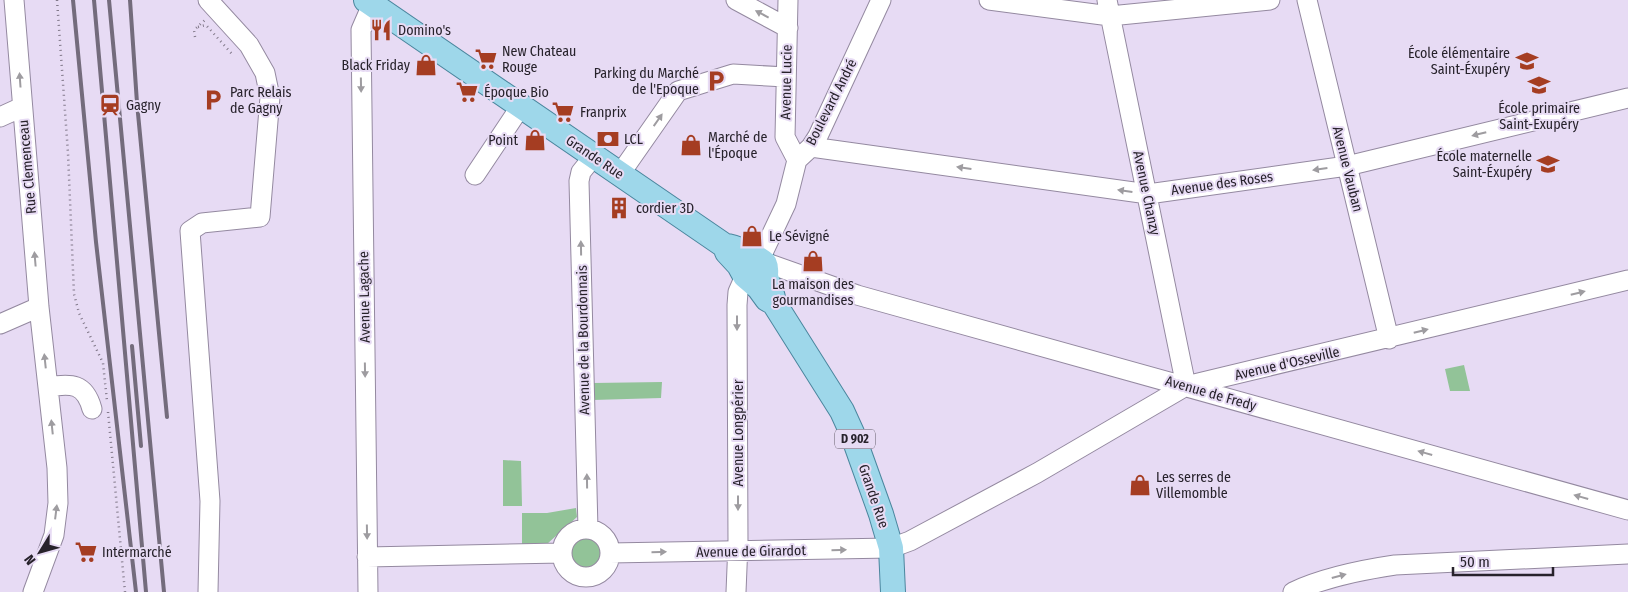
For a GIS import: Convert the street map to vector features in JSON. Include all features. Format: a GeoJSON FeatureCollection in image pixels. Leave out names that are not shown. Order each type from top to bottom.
{"type":"FeatureCollection","features":[{"type":"Feature","properties":{"kind":"main road","name":"Grande Rue"},"geometry":{"type":"LineString","coordinates":[[371,1],[725,246],[731,245],[756,269],[774,303],[842,411],[852,433],[891,548],[893,592]]}},
{"type":"Feature","properties":{"kind":"street","name":"Rue Clemenceau"},"geometry":{"type":"LineString","coordinates":[[14,0],[39,307],[57,468],[58,503],[54,535],[33,592]]}},
{"type":"Feature","properties":{"kind":"street"},"geometry":{"type":"LineString","coordinates":[[208,0],[250,45],[265,73],[270,97],[260,217],[202,223],[190,231],[210,501],[208,592]]}},
{"type":"Feature","properties":{"kind":"street"},"geometry":{"type":"LineString","coordinates":[[736,0],[788,28]]}},
{"type":"Feature","properties":{"kind":"street","name":"Avenue Lucie"},"geometry":{"type":"LineString","coordinates":[[788,0],[785,137],[797,160]]}},
{"type":"Feature","properties":{"kind":"street","name":"Boulevard André"},"geometry":{"type":"LineString","coordinates":[[756,269],[786,204],[797,160],[811,147],[818,136],[881,0]]}},
{"type":"Feature","properties":{"kind":"street"},"geometry":{"type":"LineString","coordinates":[[989,0],[1109,8],[1270,0]]}},
{"type":"Feature","properties":{"kind":"street","name":"Avenue Vauban"},"geometry":{"type":"LineString","coordinates":[[1307,0],[1389,338]]}},
{"type":"Feature","properties":{"kind":"street","name":"Avenue Lagache"},"geometry":{"type":"LineString","coordinates":[[368,592],[361,30],[371,1]]}},
{"type":"Feature","properties":{"kind":"street","name":"Avenue Chanzy"},"geometry":{"type":"LineString","coordinates":[[1109,8],[1186,386]]}},
{"type":"Feature","properties":{"kind":"street"},"geometry":{"type":"LineString","coordinates":[[620,174],[678,91],[733,74],[786,76]]}},
{"type":"Feature","properties":{"kind":"street","name":"Avenue des Roses"},"geometry":{"type":"LineString","coordinates":[[811,147],[1148,194],[1347,166],[1628,98]]}},
{"type":"Feature","properties":{"kind":"street"},"geometry":{"type":"LineString","coordinates":[[475,175],[521,106]]}},
{"type":"Feature","properties":{"kind":"street"},"geometry":{"type":"LineString","coordinates":[[0,117],[22,107]]}},
{"type":"Feature","properties":{"kind":"street","name":"Avenue de la Bourdonnais"},"geometry":{"type":"LineString","coordinates":[[588,529],[579,181],[581,172],[594,156]]}},
{"type":"Feature","properties":{"kind":"street","name":"Avenue de Fredy"},"geometry":{"type":"LineString","coordinates":[[756,269],[796,273],[857,295],[1628,510]]}},
{"type":"Feature","properties":{"kind":"street","name":"Avenue Longpérier"},"geometry":{"type":"LineString","coordinates":[[736,592],[738,552],[737,305],[738,292],[756,269]]}},
{"type":"Feature","properties":{"kind":"street","name":"Avenue d'Osseville"},"geometry":{"type":"LineString","coordinates":[[891,548],[910,541],[1039,477],[1186,386],[1628,280]]}},
{"type":"Feature","properties":{"kind":"street"},"geometry":{"type":"LineString","coordinates":[[0,324],[39,307]]}},
{"type":"Feature","properties":{"kind":"street"},"geometry":{"type":"LineString","coordinates":[[48,386],[66,383],[80,388],[89,398],[103,407]]}},
{"type":"Feature","properties":{"kind":"street"},"geometry":{"type":"LineString","coordinates":[[588,529],[595,531],[606,539],[610,553],[605,567],[586,584],[567,566],[562,552],[567,538],[580,530],[588,529]]}},
{"type":"Feature","properties":{"kind":"street","name":"Avenue de Girardot"},"geometry":{"type":"LineString","coordinates":[[610,553],[891,548]]}},
{"type":"Feature","properties":{"kind":"street"},"geometry":{"type":"LineString","coordinates":[[368,557],[562,552]]}},
{"type":"Feature","properties":{"kind":"street"},"geometry":{"type":"LineString","coordinates":[[1293,592],[1307,585],[1360,570],[1395,565],[1628,554]]}},
{"type":"Feature","properties":{"kind":"path"},"geometry":{"type":"LineString","coordinates":[[57,0],[68,153],[74,294],[79,314],[103,363],[103,407],[126,592]]}},
{"type":"Feature","properties":{"kind":"path"},"geometry":{"type":"LineString","coordinates":[[195,37],[194,30],[201,24]]}},
{"type":"Feature","properties":{"kind":"green space"},"geometry":{"type":"Polygon","coordinates":[[[1464,365],[1470,391],[1450,391],[1445,369],[1464,365]]]}},
{"type":"Feature","properties":{"kind":"green space"},"geometry":{"type":"Polygon","coordinates":[[[662,382],[661,398],[593,400],[593,383],[662,382]]]}},
{"type":"Feature","properties":{"kind":"green space"},"geometry":{"type":"Polygon","coordinates":[[[503,460],[521,461],[522,506],[503,506],[503,460]]]}},
{"type":"Feature","properties":{"kind":"green space"},"geometry":{"type":"Polygon","coordinates":[[[576,508],[577,517],[547,544],[522,545],[522,513],[547,513],[576,508]]]}},
{"type":"Feature","properties":{"kind":"green space"},"geometry":{"type":"Polygon","coordinates":[[[586,536],[592,537],[597,541],[601,546],[601,558],[597,563],[592,567],[586,568],[580,567],[575,563],[571,558],[570,552],[571,546],[575,541],[580,537],[586,536]]]}},
{"type":"Feature","properties":{"kind":"railway"},"geometry":{"type":"LineString","coordinates":[[73,0],[96,242],[136,592]]}},
{"type":"Feature","properties":{"kind":"railway"},"geometry":{"type":"LineString","coordinates":[[94,0],[146,592]]}},
{"type":"Feature","properties":{"kind":"railway"},"geometry":{"type":"LineString","coordinates":[[109,0],[164,592]]}},
{"type":"Feature","properties":{"kind":"railway"},"geometry":{"type":"LineString","coordinates":[[130,0],[137,103],[167,417]]}},
{"type":"Feature","properties":{"kind":"railway"},"geometry":{"type":"LineString","coordinates":[[132,346],[141,446]]}},
{"type":"Feature","properties":{"kind":"place","name":"Domino's"},"geometry":{"type":"Point","coordinates":[381,30]}},
{"type":"Feature","properties":{"kind":"place","name":"New Chateau Rouge"},"geometry":{"type":"Point","coordinates":[486,59]}},
{"type":"Feature","properties":{"kind":"place","name":"École élémentaire Saint-Éxupéry"},"geometry":{"type":"Point","coordinates":[1527,61]}},
{"type":"Feature","properties":{"kind":"place","name":"Black Friday"},"geometry":{"type":"Point","coordinates":[426,65]}},
{"type":"Feature","properties":{"kind":"place","name":"Parking du Marché de l'Epoque"},"geometry":{"type":"Point","coordinates":[716,81]}},
{"type":"Feature","properties":{"kind":"place","name":"École primaire Saint-Exupéry"},"geometry":{"type":"Point","coordinates":[1539,85]}},
{"type":"Feature","properties":{"kind":"place","name":"Époque Bio"},"geometry":{"type":"Point","coordinates":[467,92]}},
{"type":"Feature","properties":{"kind":"place","name":"Parc Relais de Gagny"},"geometry":{"type":"Point","coordinates":[213,100]}},
{"type":"Feature","properties":{"kind":"place","name":"Gagny"},"geometry":{"type":"Point","coordinates":[110,105]}},
{"type":"Feature","properties":{"kind":"place","name":"Franprix"},"geometry":{"type":"Point","coordinates":[563,112]}},
{"type":"Feature","properties":{"kind":"place","name":"LCL"},"geometry":{"type":"Point","coordinates":[608,139]}},
{"type":"Feature","properties":{"kind":"place","name":"Point"},"geometry":{"type":"Point","coordinates":[535,140]}},
{"type":"Feature","properties":{"kind":"place","name":"Marché de l'Époque"},"geometry":{"type":"Point","coordinates":[691,145]}},
{"type":"Feature","properties":{"kind":"place","name":"École maternelle Saint-Éxupéry"},"geometry":{"type":"Point","coordinates":[1548,164]}},
{"type":"Feature","properties":{"kind":"place","name":"cordier 3D"},"geometry":{"type":"Point","coordinates":[619,208]}},
{"type":"Feature","properties":{"kind":"place","name":"Le Sévigné"},"geometry":{"type":"Point","coordinates":[752,236]}},
{"type":"Feature","properties":{"kind":"place","name":"La maison des gourmandises"},"geometry":{"type":"Point","coordinates":[813,261]}},
{"type":"Feature","properties":{"kind":"place","name":"Les serres de Villemomble"},"geometry":{"type":"Point","coordinates":[1140,485]}},
{"type":"Feature","properties":{"kind":"place","name":"Intermarché"},"geometry":{"type":"Point","coordinates":[86,552]}}]}
